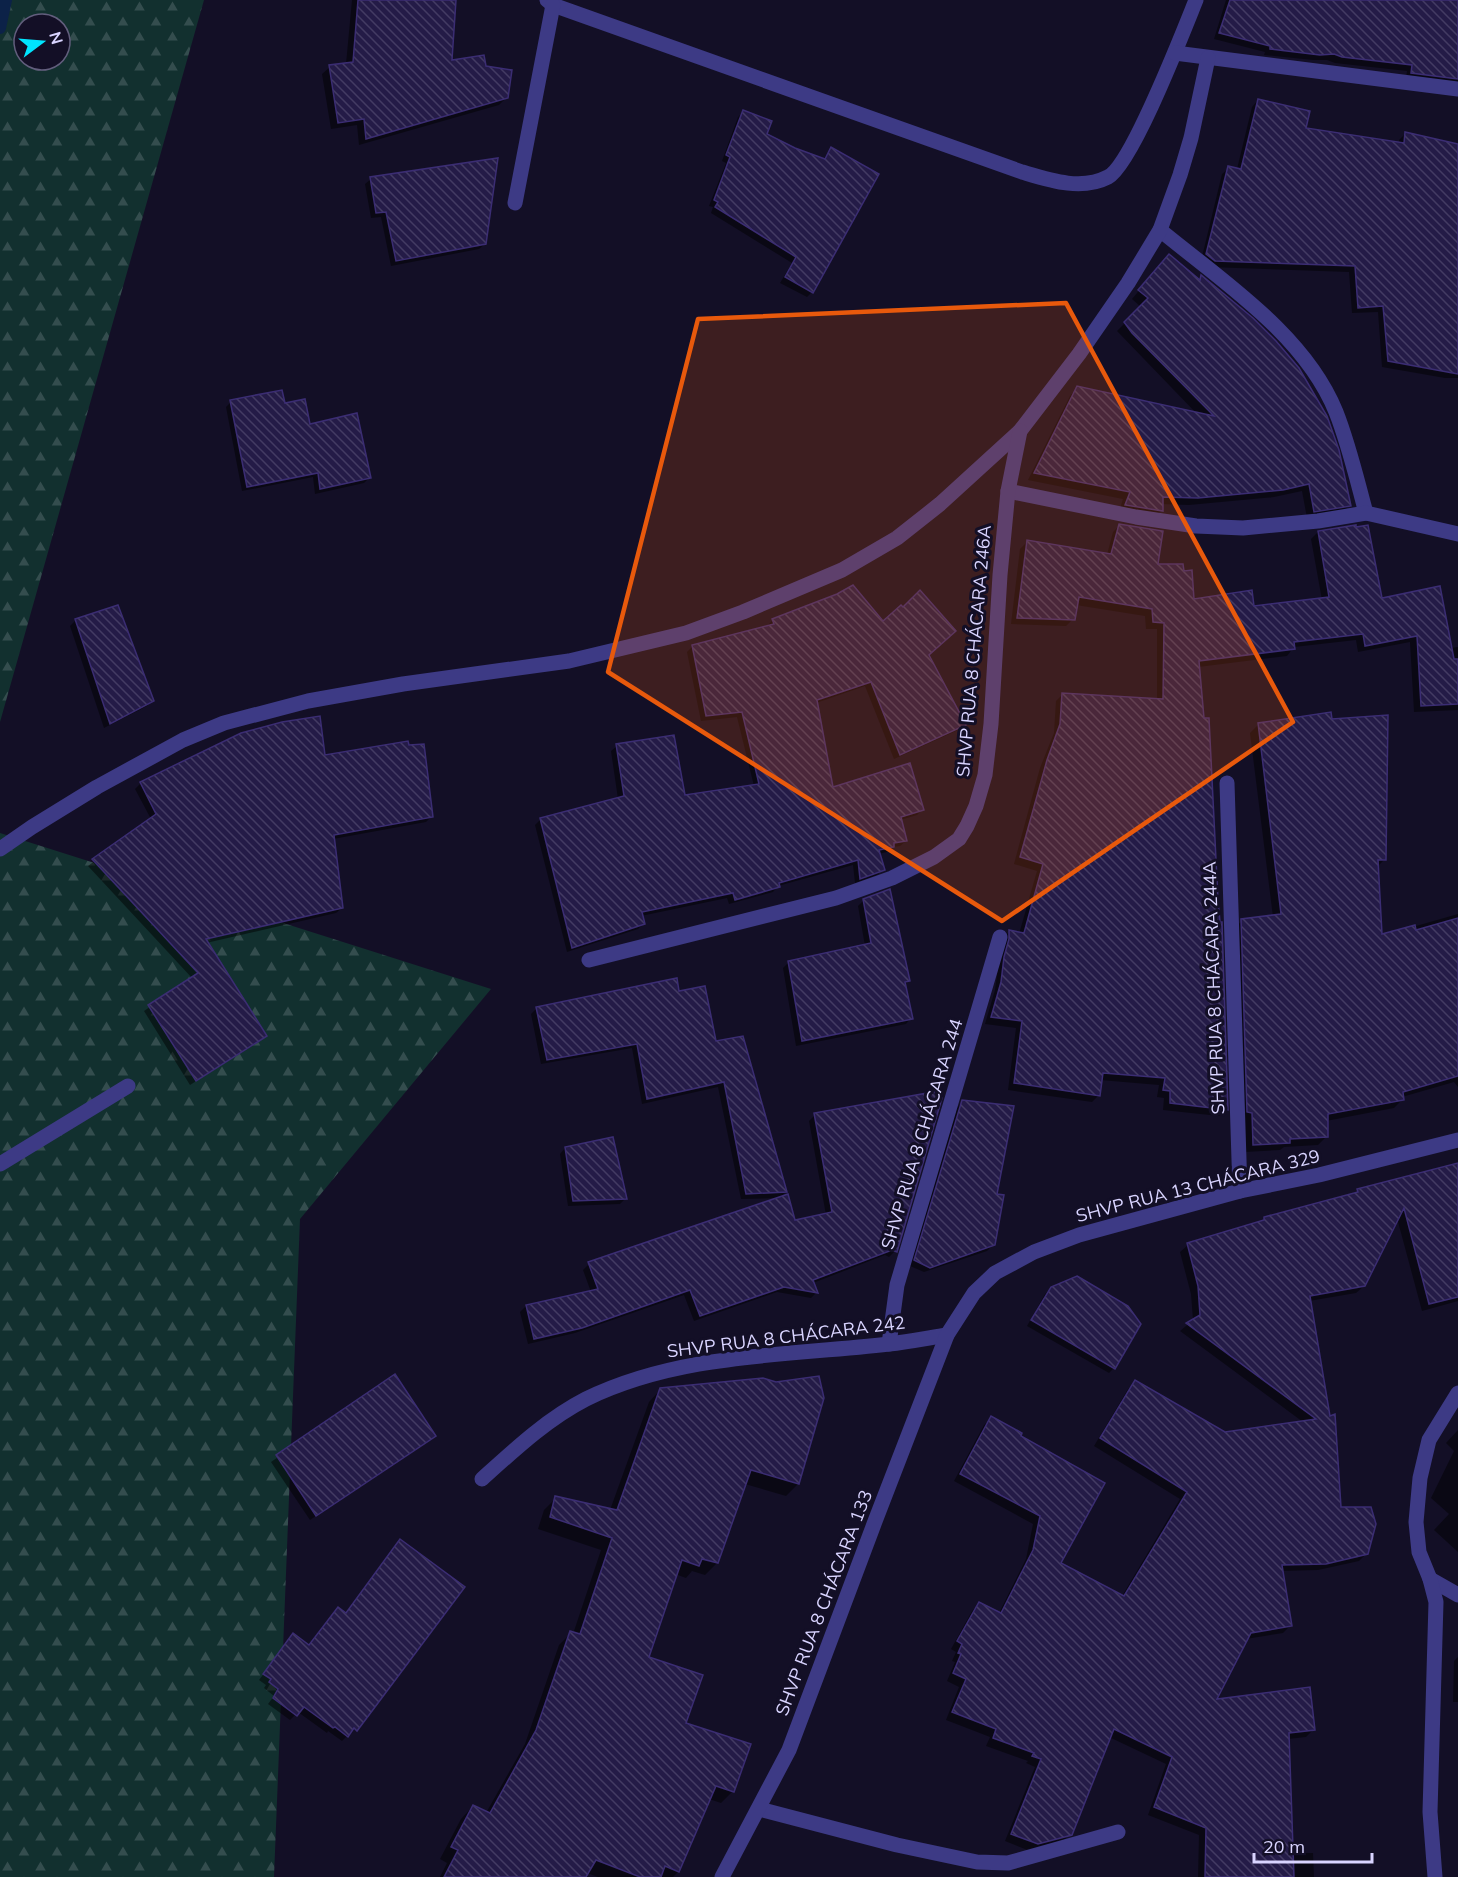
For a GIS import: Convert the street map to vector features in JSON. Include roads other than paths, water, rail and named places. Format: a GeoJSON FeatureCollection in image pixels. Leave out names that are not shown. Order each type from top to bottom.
{"type":"FeatureCollection","features":[{"type":"Feature","properties":{"kind":"street"},"geometry":{"type":"LineString","coordinates":[[515,203],[550,2],[1022,172],[1048,180],[1073,184],[1110,176],[1124,158],[1175,53],[1196,0]]}},
{"type":"Feature","properties":{"kind":"street"},"geometry":{"type":"LineString","coordinates":[[1175,53],[1458,89]]}},
{"type":"Feature","properties":{"kind":"street"},"geometry":{"type":"LineString","coordinates":[[0,849],[96,787],[183,740],[224,723],[308,701],[403,684],[569,662],[686,633],[842,570],[897,538],[940,504],[1020,431],[1079,354],[1128,283],[1160,230],[1186,157],[1208,58]]}},
{"type":"Feature","properties":{"kind":"street"},"geometry":{"type":"LineString","coordinates":[[1160,230],[1250,303],[1302,356],[1315,373],[1339,421],[1366,513]]}},
{"type":"Feature","properties":{"kind":"street","name":"SHVP RUA 8 CHÁCARA 246A"},"geometry":{"type":"LineString","coordinates":[[589,960],[836,898],[892,878],[934,857],[958,839],[976,806],[985,775],[991,724],[1000,575],[1008,491],[1020,431]]}},
{"type":"Feature","properties":{"kind":"street"},"geometry":{"type":"LineString","coordinates":[[1008,491],[1136,518],[1196,526],[1243,528],[1318,521],[1366,513],[1458,534]]}},
{"type":"Feature","properties":{"kind":"street","name":"SHVP RUA 8 CHÁCARA 244A"},"geometry":{"type":"LineString","coordinates":[[1227,783],[1240,1191]]}},
{"type":"Feature","properties":{"kind":"street","name":"SHVP RUA 8 CHÁCARA 244"},"geometry":{"type":"LineString","coordinates":[[889,1344],[897,1285],[1000,937]]}},
{"type":"Feature","properties":{"kind":"street"},"geometry":{"type":"LineString","coordinates":[[0,1164],[128,1086]]}},
{"type":"Feature","properties":{"kind":"street","name":"SHVP RUA 13 CHÁCARA 329"},"geometry":{"type":"LineString","coordinates":[[947,1335],[974,1293],[995,1273],[1034,1252],[1079,1235],[1240,1191],[1319,1175],[1458,1140]]}},
{"type":"Feature","properties":{"kind":"street","name":"SHVP RUA 8 CHÁCARA 242"},"geometry":{"type":"LineString","coordinates":[[482,1479],[530,1436],[585,1399],[647,1375],[714,1361],[889,1344],[947,1335]]}},
{"type":"Feature","properties":{"kind":"street","name":"SHVP RUA 8 CHÁCARA 133"},"geometry":{"type":"LineString","coordinates":[[722,1877],[789,1750],[947,1335]]}},
{"type":"Feature","properties":{"kind":"street"},"geometry":{"type":"LineString","coordinates":[[1435,1877],[1430,1812],[1436,1602],[1419,1551],[1416,1522],[1420,1478],[1429,1440],[1458,1393]]}},
{"type":"Feature","properties":{"kind":"street"},"geometry":{"type":"LineString","coordinates":[[1430,1579],[1458,1595]]}},
{"type":"Feature","properties":{"kind":"street"},"geometry":{"type":"LineString","coordinates":[[759,1809],[897,1845],[977,1862],[1008,1863],[1118,1832]]}},
{"type":"Feature","properties":{"kind":"waterway"},"geometry":{"type":"LineString","coordinates":[[0,28],[6,0]]}}]}
